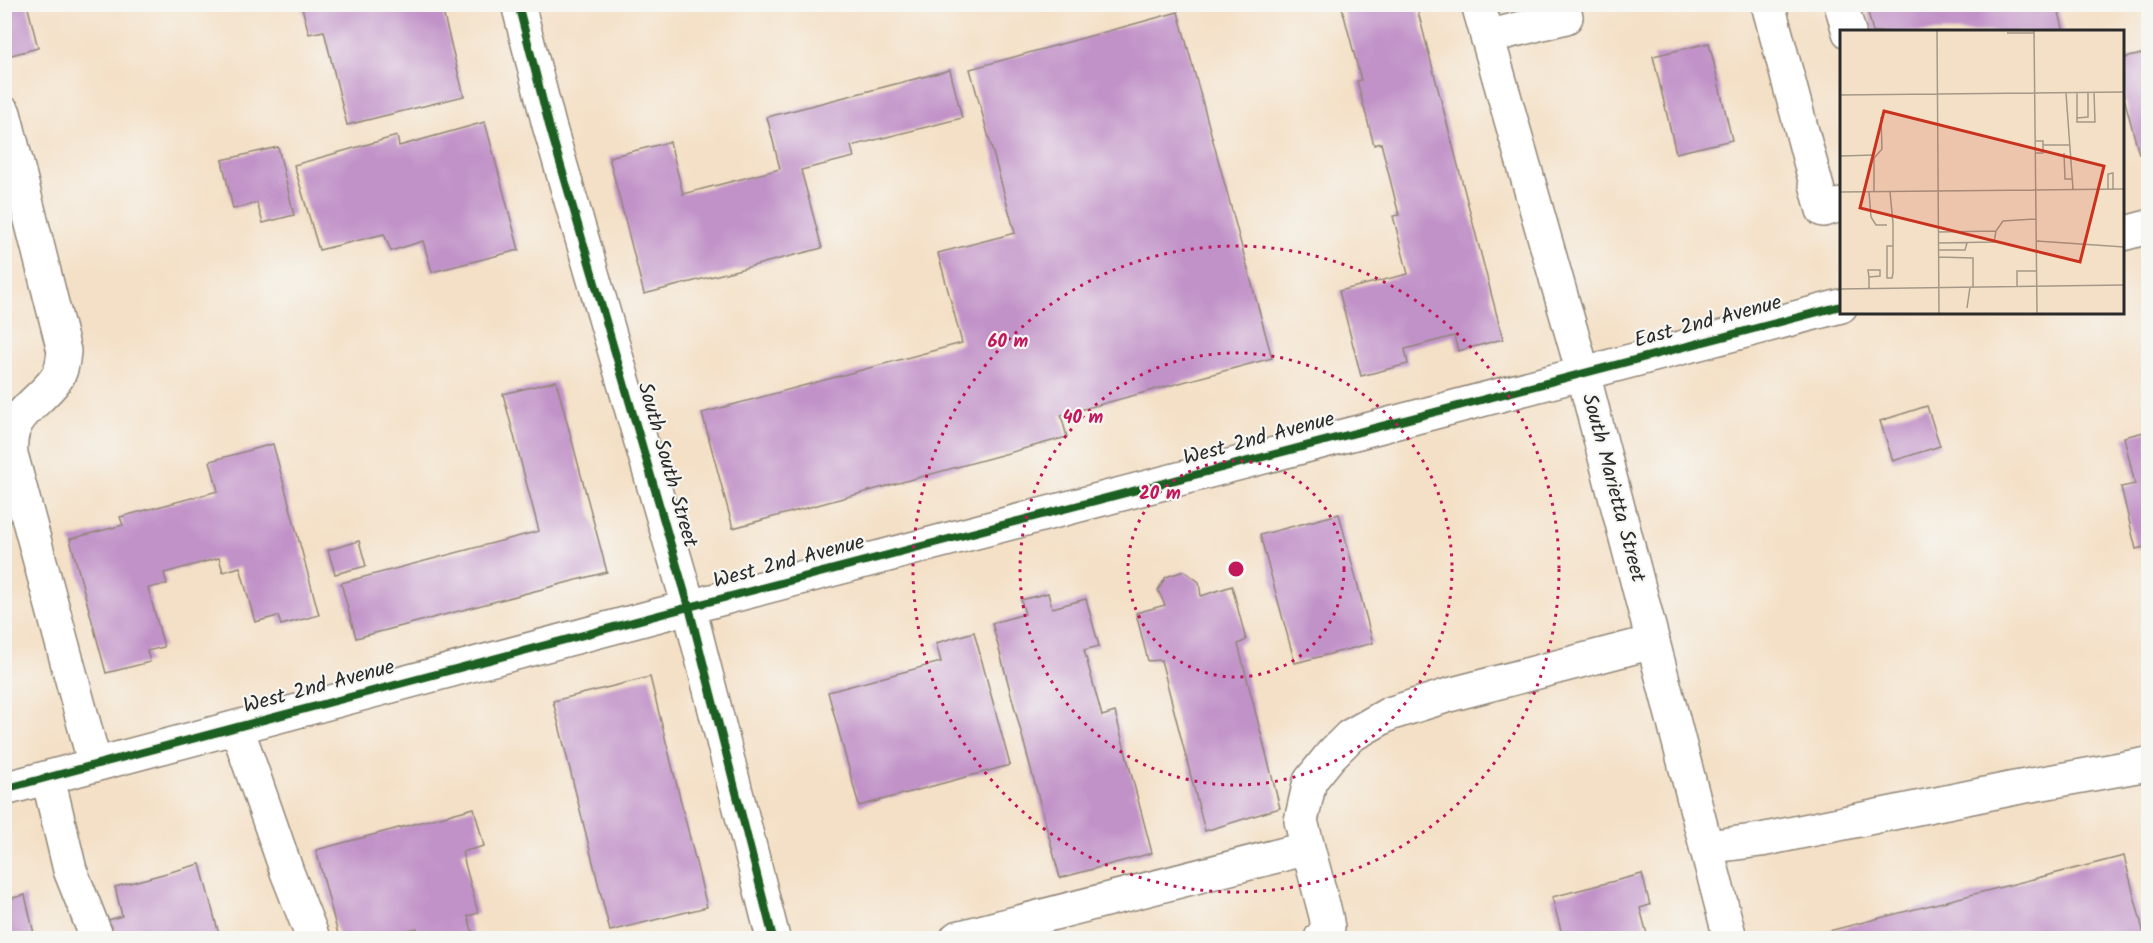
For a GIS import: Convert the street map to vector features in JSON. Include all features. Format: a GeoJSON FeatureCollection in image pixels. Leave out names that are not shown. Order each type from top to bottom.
{"type":"FeatureCollection","features":[{"type":"Feature","properties":{"kind":"street","name":"South South Street"},"geometry":{"type":"LineString","coordinates":[[518,4],[552,136],[689,607],[773,939]]}},
{"type":"Feature","properties":{"kind":"street","name":"South Marietta Street"},"geometry":{"type":"LineString","coordinates":[[1478,4],[1583,373],[1730,939]]}},
{"type":"Feature","properties":{"kind":"street"},"geometry":{"type":"LineString","coordinates":[[1487,37],[1566,17],[1563,4]]}},
{"type":"Feature","properties":{"kind":"street"},"geometry":{"type":"LineString","coordinates":[[1768,4],[1823,210],[1840,206]]}},
{"type":"Feature","properties":{"kind":"street"},"geometry":{"type":"LineString","coordinates":[[1841,4],[1848,30]]}},
{"type":"Feature","properties":{"kind":"street"},"geometry":{"type":"LineString","coordinates":[[4,113],[64,351],[63,364],[56,378],[9,430],[11,454],[95,765]]}},
{"type":"Feature","properties":{"kind":"street"},"geometry":{"type":"LineString","coordinates":[[2123,233],[2148,227]]}},
{"type":"Feature","properties":{"kind":"street","name":"East 2nd Avenue"},"geometry":{"type":"LineString","coordinates":[[1583,373],[1840,306]]}},
{"type":"Feature","properties":{"kind":"street","name":"West 2nd Avenue"},"geometry":{"type":"LineString","coordinates":[[4,789],[1583,373]]}},
{"type":"Feature","properties":{"kind":"street"},"geometry":{"type":"LineString","coordinates":[[1321,939],[1328,928],[1326,916],[1301,821],[1310,781],[1350,736],[1389,714],[1449,695],[1653,642]]}},
{"type":"Feature","properties":{"kind":"street"},"geometry":{"type":"LineString","coordinates":[[237,728],[313,939]]}},
{"type":"Feature","properties":{"kind":"street"},"geometry":{"type":"LineString","coordinates":[[1706,847],[1761,840],[2015,788],[2148,764]]}},
{"type":"Feature","properties":{"kind":"street"},"geometry":{"type":"LineString","coordinates":[[48,778],[70,870],[97,939]]}},
{"type":"Feature","properties":{"kind":"street"},"geometry":{"type":"LineString","coordinates":[[957,939],[1308,848]]}},
{"type":"Feature","properties":{"kind":"building"},"geometry":{"type":"Polygon","coordinates":[[[4,4],[27,4],[38,48],[4,57],[4,4]]]}},
{"type":"Feature","properties":{"kind":"building"},"geometry":{"type":"Polygon","coordinates":[[[301,4],[441,4],[464,96],[347,125],[324,31],[309,34],[301,4]]]}},
{"type":"Feature","properties":{"kind":"building"},"geometry":{"type":"Polygon","coordinates":[[[1341,4],[1416,4],[1503,339],[1458,351],[1454,336],[1405,349],[1408,364],[1361,376],[1339,291],[1408,274],[1393,216],[1399,215],[1381,143],[1374,145],[1357,81],[1361,80],[1341,4]]]}},
{"type":"Feature","properties":{"kind":"building"},"geometry":{"type":"Polygon","coordinates":[[[1866,4],[2057,4],[2064,30],[1872,30],[1866,4]]]}},
{"type":"Feature","properties":{"kind":"building"},"geometry":{"type":"Polygon","coordinates":[[[1178,12],[1272,358],[1061,415],[1067,437],[733,528],[702,413],[962,343],[938,253],[1015,233],[970,69],[1178,12]]]}},
{"type":"Feature","properties":{"kind":"building"},"geometry":{"type":"Polygon","coordinates":[[[1709,43],[1732,140],[1676,153],[1653,56],[1709,43]]]}},
{"type":"Feature","properties":{"kind":"building"},"geometry":{"type":"Polygon","coordinates":[[[2148,52],[2148,151],[2139,154],[2123,94],[2123,59],[2148,52]]]}},
{"type":"Feature","properties":{"kind":"building"},"geometry":{"type":"Polygon","coordinates":[[[950,70],[962,118],[851,146],[854,157],[801,170],[822,248],[644,294],[609,157],[670,142],[683,194],[780,169],[767,117],[950,70]]]}},
{"type":"Feature","properties":{"kind":"building"},"geometry":{"type":"Polygon","coordinates":[[[485,122],[519,250],[432,272],[423,241],[391,251],[384,234],[319,250],[294,165],[397,136],[399,146],[485,122]]]}},
{"type":"Feature","properties":{"kind":"building"},"geometry":{"type":"Polygon","coordinates":[[[278,147],[294,215],[263,223],[257,203],[233,209],[222,160],[278,147]]]}},
{"type":"Feature","properties":{"kind":"building"},"geometry":{"type":"Polygon","coordinates":[[[556,381],[607,572],[356,638],[341,583],[539,531],[503,394],[556,381]]]}},
{"type":"Feature","properties":{"kind":"building"},"geometry":{"type":"Polygon","coordinates":[[[1927,406],[1940,446],[1893,461],[1880,421],[1927,406]]]}},
{"type":"Feature","properties":{"kind":"building"},"geometry":{"type":"Polygon","coordinates":[[[2148,431],[2148,546],[2136,549],[2121,487],[2135,484],[2124,437],[2148,431]]]}},
{"type":"Feature","properties":{"kind":"building"},"geometry":{"type":"Polygon","coordinates":[[[273,444],[319,615],[281,625],[278,616],[255,622],[240,567],[223,572],[219,558],[164,573],[167,584],[148,588],[164,647],[147,651],[150,662],[106,673],[70,539],[123,525],[120,517],[218,491],[210,461],[273,444]]]}},
{"type":"Feature","properties":{"kind":"building"},"geometry":{"type":"Polygon","coordinates":[[[1339,514],[1373,643],[1295,663],[1260,535],[1339,514]]]}},
{"type":"Feature","properties":{"kind":"building"},"geometry":{"type":"Polygon","coordinates":[[[359,541],[366,566],[335,574],[328,550],[359,541]]]}},
{"type":"Feature","properties":{"kind":"building"},"geometry":{"type":"Polygon","coordinates":[[[1184,571],[1199,582],[1201,596],[1232,586],[1246,640],[1238,644],[1280,808],[1205,831],[1161,660],[1148,661],[1136,613],[1165,605],[1158,590],[1166,577],[1184,571]]]}},
{"type":"Feature","properties":{"kind":"building"},"geometry":{"type":"Polygon","coordinates":[[[1048,593],[1052,608],[1086,599],[1099,646],[1084,650],[1102,716],[1115,712],[1152,853],[1060,878],[992,623],[1025,614],[1021,600],[1048,593]]]}},
{"type":"Feature","properties":{"kind":"building"},"geometry":{"type":"Polygon","coordinates":[[[974,632],[1010,765],[859,806],[828,692],[941,662],[936,643],[974,632]]]}},
{"type":"Feature","properties":{"kind":"building"},"geometry":{"type":"Polygon","coordinates":[[[650,677],[707,907],[610,931],[553,701],[650,677]]]}},
{"type":"Feature","properties":{"kind":"building"},"geometry":{"type":"Polygon","coordinates":[[[474,808],[484,846],[462,852],[478,913],[468,916],[474,938],[420,938],[417,928],[376,938],[339,938],[316,850],[474,808]]]}},
{"type":"Feature","properties":{"kind":"building"},"geometry":{"type":"Polygon","coordinates":[[[2124,856],[2145,938],[1813,938],[1813,935],[2124,856]]]}},
{"type":"Feature","properties":{"kind":"building"},"geometry":{"type":"Polygon","coordinates":[[[200,864],[220,938],[110,938],[105,921],[122,916],[115,887],[200,864]]]}},
{"type":"Feature","properties":{"kind":"building"},"geometry":{"type":"Polygon","coordinates":[[[1642,874],[1650,905],[1640,908],[1648,938],[1563,938],[1552,897],[1642,874]]]}},
{"type":"Feature","properties":{"kind":"building"},"geometry":{"type":"Polygon","coordinates":[[[25,895],[35,938],[4,938],[4,900],[25,895]]]}},
{"type":"Feature","properties":{"kind":"cycle path"},"geometry":{"type":"LineString","coordinates":[[518,4],[549,125],[689,607],[773,938]]}},
{"type":"Feature","properties":{"kind":"cycle path"},"geometry":{"type":"LineString","coordinates":[[4,789],[689,607],[1840,306]]}}]}
